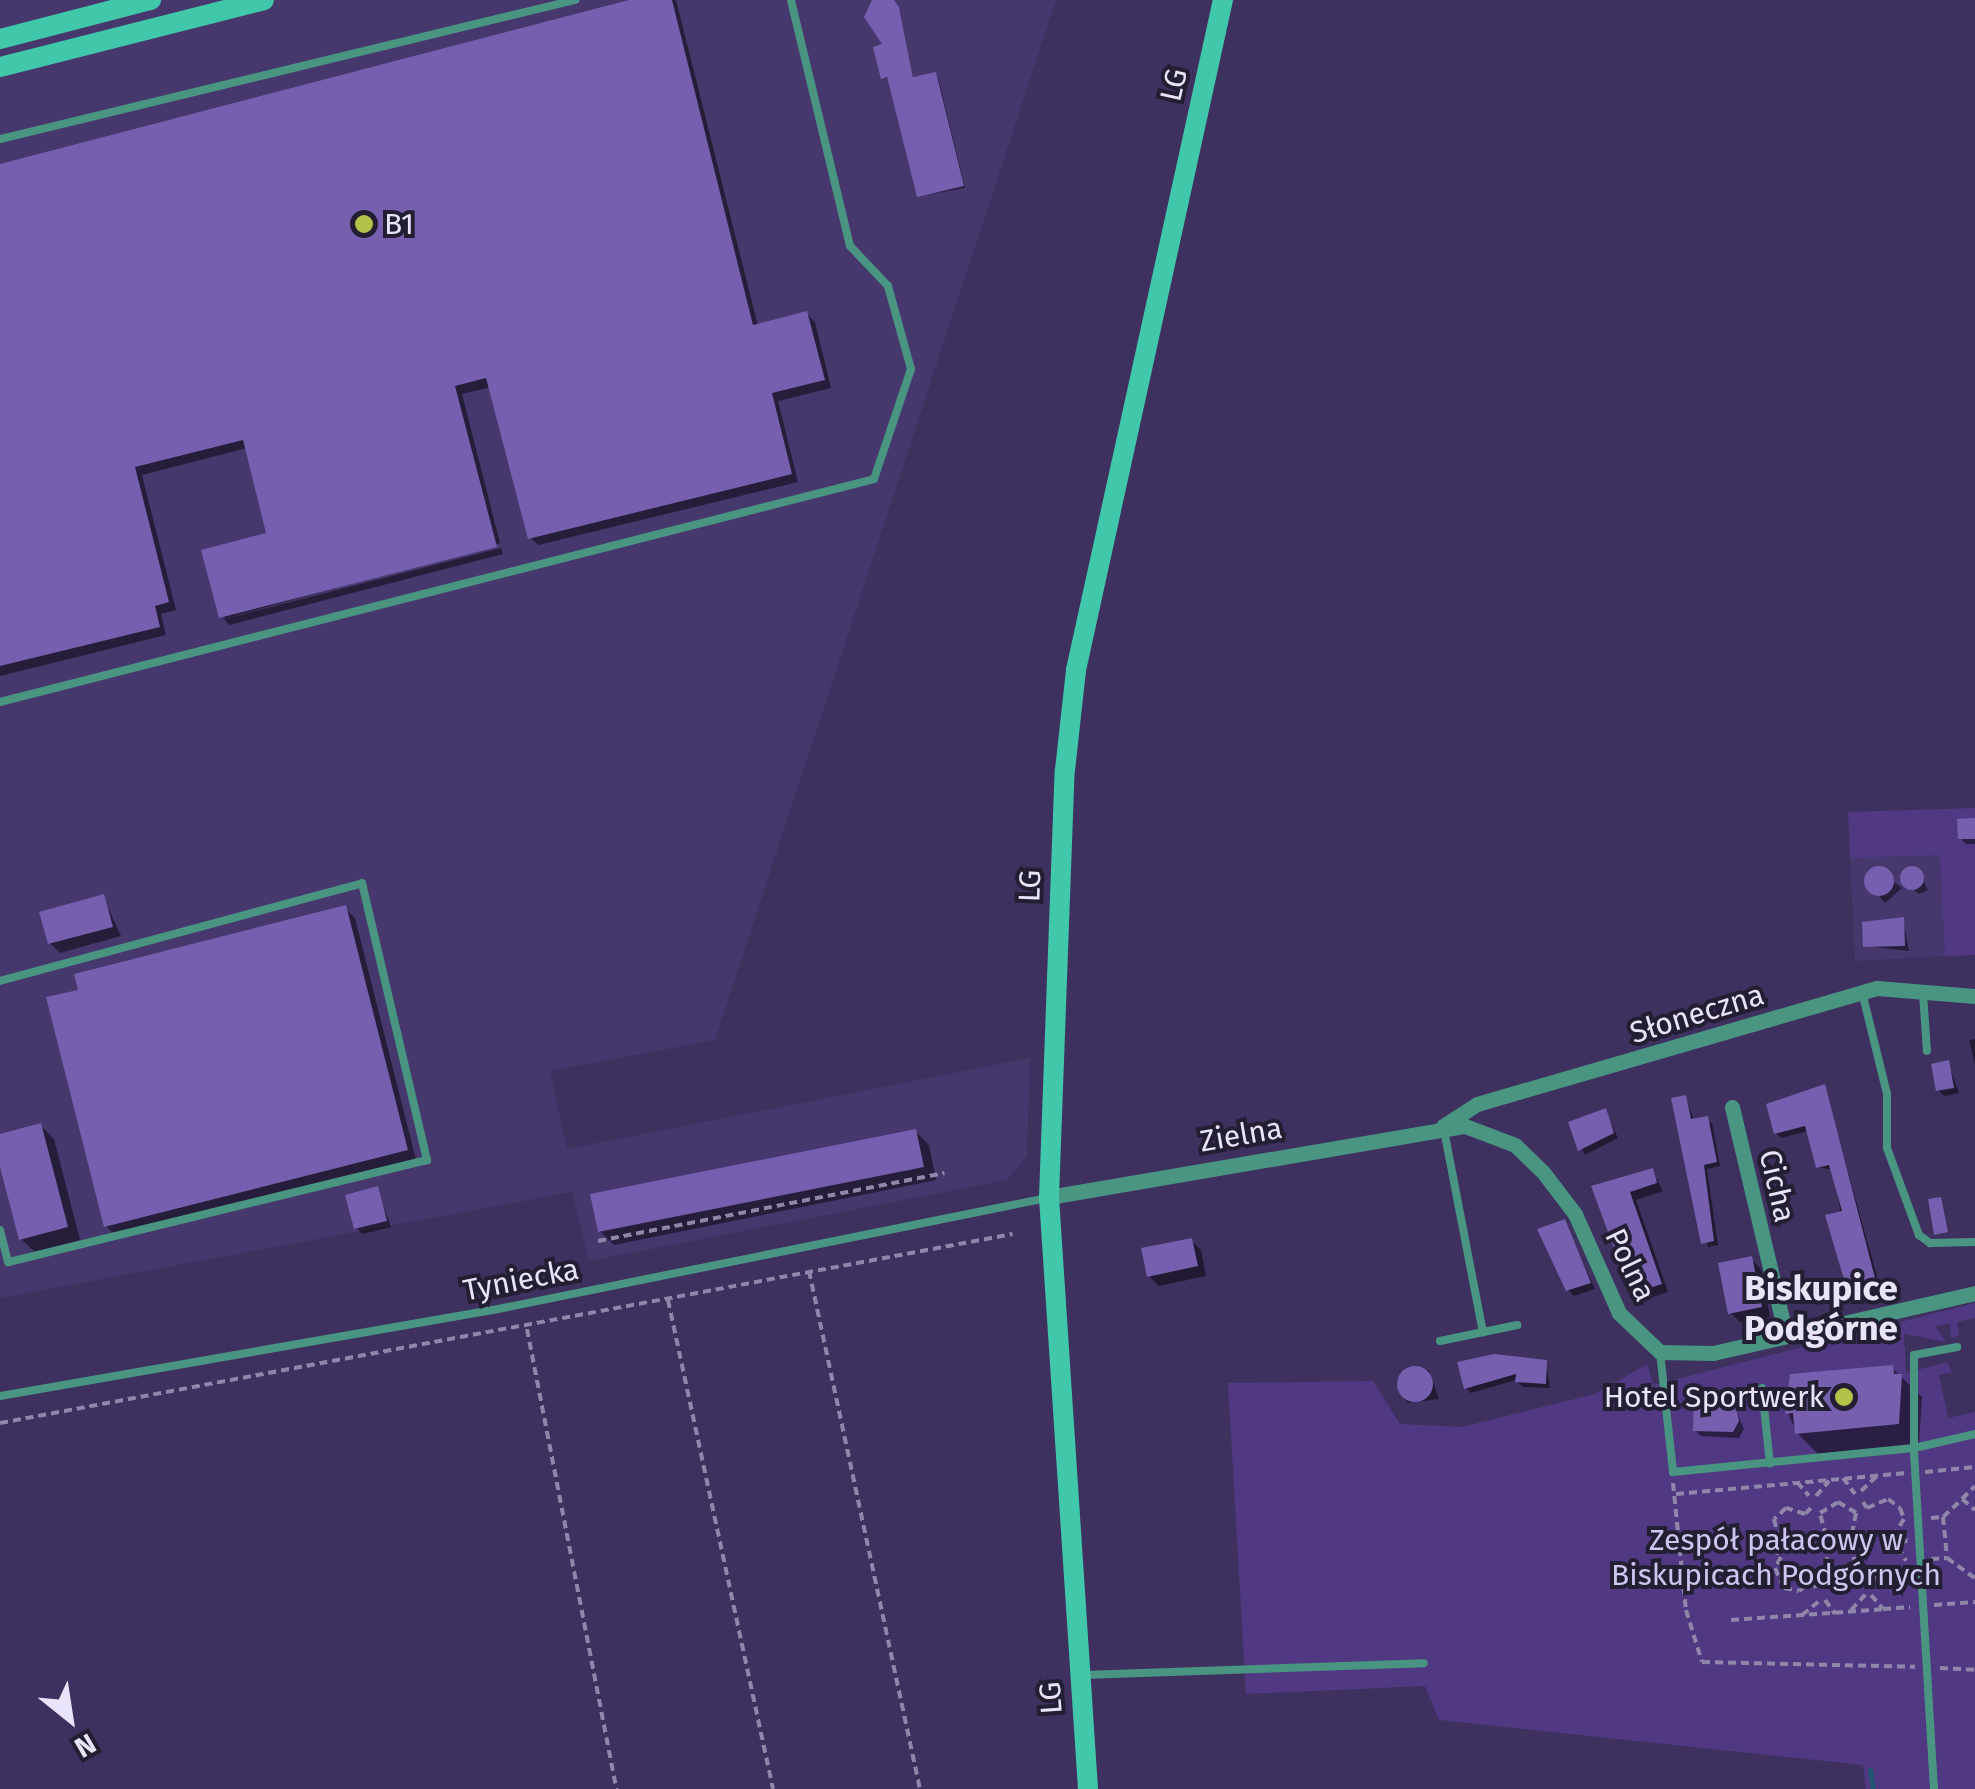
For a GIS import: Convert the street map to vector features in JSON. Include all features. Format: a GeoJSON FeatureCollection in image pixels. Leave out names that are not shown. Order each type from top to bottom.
{"type":"FeatureCollection","features":[{"type":"Feature","properties":{"kind":"main road"},"geometry":{"type":"LineString","coordinates":[[0,38],[152,0]]}},
{"type":"Feature","properties":{"kind":"main road"},"geometry":{"type":"LineString","coordinates":[[0,67],[264,0]]}},
{"type":"Feature","properties":{"kind":"main road","name":"LG"},"geometry":{"type":"LineString","coordinates":[[1088,1789],[1049,1197],[1065,770],[1076,670],[1223,0]]}},
{"type":"Feature","properties":{"kind":"street","name":"Słoneczna"},"geometry":{"type":"LineString","coordinates":[[1444,1126],[1477,1104],[1862,992],[1923,989],[1975,996]]}},
{"type":"Feature","properties":{"kind":"street","name":"Cicha"},"geometry":{"type":"LineString","coordinates":[[1732,1107],[1786,1335]]}},
{"type":"Feature","properties":{"kind":"street","name":"Zielna"},"geometry":{"type":"LineString","coordinates":[[1049,1197],[1444,1126]]}},
{"type":"Feature","properties":{"kind":"street","name":"Polna"},"geometry":{"type":"LineString","coordinates":[[1444,1126],[1500,1136],[1543,1172],[1575,1214],[1619,1313],[1660,1352]]}},
{"type":"Feature","properties":{"kind":"street"},"geometry":{"type":"LineString","coordinates":[[1660,1352],[1713,1353],[1975,1293]]}},
{"type":"Feature","properties":{"kind":"lane"},"geometry":{"type":"LineString","coordinates":[[0,139],[575,0]]}},
{"type":"Feature","properties":{"kind":"lane"},"geometry":{"type":"LineString","coordinates":[[0,702],[874,479],[911,369],[888,286],[850,246],[791,0]]}},
{"type":"Feature","properties":{"kind":"lane"},"geometry":{"type":"LineString","coordinates":[[0,981],[362,882],[428,1160],[8,1262],[0,1230]]}},
{"type":"Feature","properties":{"kind":"lane"},"geometry":{"type":"LineString","coordinates":[[1923,989],[1927,1051]]}},
{"type":"Feature","properties":{"kind":"lane"},"geometry":{"type":"LineString","coordinates":[[1862,992],[1887,1094],[1887,1148],[1919,1235],[1930,1243],[1975,1242]]}},
{"type":"Feature","properties":{"kind":"lane"},"geometry":{"type":"LineString","coordinates":[[1444,1126],[1483,1332]]}},
{"type":"Feature","properties":{"kind":"lane","name":"Tyniecka"},"geometry":{"type":"LineString","coordinates":[[0,1396],[493,1310],[1049,1197]]}},
{"type":"Feature","properties":{"kind":"lane"},"geometry":{"type":"LineString","coordinates":[[1440,1341],[1517,1325]]}},
{"type":"Feature","properties":{"kind":"lane"},"geometry":{"type":"LineString","coordinates":[[1934,1789],[1927,1606],[1914,1448],[1914,1356],[1958,1347]]}},
{"type":"Feature","properties":{"kind":"lane"},"geometry":{"type":"LineString","coordinates":[[1660,1352],[1673,1472],[1914,1448],[1975,1434]]}},
{"type":"Feature","properties":{"kind":"lane"},"geometry":{"type":"LineString","coordinates":[[1762,1388],[1770,1464]]}},
{"type":"Feature","properties":{"kind":"lane"},"geometry":{"type":"LineString","coordinates":[[1080,1676],[1424,1663]]}},
{"type":"Feature","properties":{"kind":"path"},"geometry":{"type":"LineString","coordinates":[[598,1241],[944,1173]]}},
{"type":"Feature","properties":{"kind":"path"},"geometry":{"type":"LineString","coordinates":[[0,1424],[527,1330],[668,1299],[1013,1234]]}},
{"type":"Feature","properties":{"kind":"path"},"geometry":{"type":"LineString","coordinates":[[809,1272],[920,1789]]}},
{"type":"Feature","properties":{"kind":"path"},"geometry":{"type":"LineString","coordinates":[[668,1299],[774,1789]]}},
{"type":"Feature","properties":{"kind":"path"},"geometry":{"type":"LineString","coordinates":[[527,1330],[616,1789]]}},
{"type":"Feature","properties":{"kind":"path"},"geometry":{"type":"LineString","coordinates":[[1674,1494],[1975,1467]]}},
{"type":"Feature","properties":{"kind":"path"},"geometry":{"type":"LineString","coordinates":[[1673,1472],[1686,1610],[1702,1662],[1975,1670]]}},
{"type":"Feature","properties":{"kind":"path"},"geometry":{"type":"LineString","coordinates":[[1843,1478],[1858,1492],[1878,1475]]}},
{"type":"Feature","properties":{"kind":"path"},"geometry":{"type":"LineString","coordinates":[[1798,1482],[1813,1496],[1831,1479]]}},
{"type":"Feature","properties":{"kind":"path"},"geometry":{"type":"LineString","coordinates":[[1919,1518],[1943,1518],[1975,1486]]}},
{"type":"Feature","properties":{"kind":"path"},"geometry":{"type":"LineString","coordinates":[[1820,1513],[1838,1502],[1867,1508],[1884,1499],[1896,1502],[1904,1519],[1896,1532],[1907,1540],[1898,1547],[1908,1564],[1905,1574],[1889,1585],[1873,1577],[1844,1589],[1827,1583]]}},
{"type":"Feature","properties":{"kind":"path"},"geometry":{"type":"LineString","coordinates":[[1962,1499],[1975,1510]]}},
{"type":"Feature","properties":{"kind":"path"},"geometry":{"type":"LineString","coordinates":[[1852,1534],[1858,1521],[1857,1505]]}},
{"type":"Feature","properties":{"kind":"path"},"geometry":{"type":"LineString","coordinates":[[1826,1536],[1820,1513],[1813,1507],[1805,1514],[1786,1508],[1774,1519],[1780,1544],[1774,1548],[1781,1556],[1774,1568],[1789,1591],[1812,1581],[1819,1589],[1827,1583]]}},
{"type":"Feature","properties":{"kind":"path"},"geometry":{"type":"LineString","coordinates":[[1943,1518],[1948,1558]]}},
{"type":"Feature","properties":{"kind":"path"},"geometry":{"type":"LineString","coordinates":[[1853,1555],[1863,1583]]}},
{"type":"Feature","properties":{"kind":"path"},"geometry":{"type":"LineString","coordinates":[[1827,1557],[1827,1583]]}},
{"type":"Feature","properties":{"kind":"path"},"geometry":{"type":"LineString","coordinates":[[1924,1560],[1948,1558],[1975,1578]]}},
{"type":"Feature","properties":{"kind":"path"},"geometry":{"type":"LineString","coordinates":[[1966,1572],[1975,1563]]}},
{"type":"Feature","properties":{"kind":"path"},"geometry":{"type":"LineString","coordinates":[[1850,1613],[1868,1595],[1883,1609]]}},
{"type":"Feature","properties":{"kind":"path"},"geometry":{"type":"LineString","coordinates":[[1825,1600],[1836,1614]]}},
{"type":"Feature","properties":{"kind":"path"},"geometry":{"type":"LineString","coordinates":[[1800,1616],[1818,1602]]}},
{"type":"Feature","properties":{"kind":"path"},"geometry":{"type":"LineString","coordinates":[[1732,1620],[1975,1602]]}},
{"type":"Feature","properties":{"kind":"shaded area"},"geometry":{"type":"Polygon","coordinates":[[[0,0],[1056,0],[715,1040],[550,1071],[567,1149],[1030,1058],[1027,1156],[1007,1180],[589,1261],[572,1192],[0,1298],[0,0]]]}},
{"type":"Feature","properties":{"kind":"shaded area"},"geometry":{"type":"Polygon","coordinates":[[[1940,854],[1945,956],[1855,961],[1850,858],[1940,854]]]}},
{"type":"Feature","properties":{"kind":"green space"},"geometry":{"type":"Polygon","coordinates":[[[1975,808],[1975,955],[1945,956],[1940,855],[1850,858],[1848,812],[1975,808]]]}},
{"type":"Feature","properties":{"kind":"green space","name":"Zespół pałacowy w Biskupicach Podgórnych"},"geometry":{"type":"Polygon","coordinates":[[[1975,1303],[1975,1318],[1957,1322],[1959,1335],[1951,1339],[1950,1323],[1935,1326],[1946,1342],[1904,1334],[1906,1373],[1947,1362],[1952,1372],[1939,1375],[1948,1418],[1975,1412],[1975,1789],[1866,1789],[1863,1765],[1439,1720],[1425,1686],[1246,1694],[1228,1383],[1373,1381],[1400,1424],[1462,1427],[1595,1394],[1647,1364],[1653,1385],[1975,1303]]]}},
{"type":"Feature","properties":{"kind":"building","name":"B1"},"geometry":{"type":"Polygon","coordinates":[[[629,0],[672,0],[753,325],[807,311],[825,380],[772,393],[792,474],[528,539],[486,378],[455,386],[497,547],[219,618],[201,550],[266,533],[243,440],[135,467],[169,602],[155,606],[160,627],[0,666],[0,164],[629,0]]]}},
{"type":"Feature","properties":{"kind":"building"},"geometry":{"type":"Polygon","coordinates":[[[872,0],[894,0],[899,7],[913,77],[936,72],[964,186],[917,197],[887,77],[881,79],[873,47],[882,44],[864,17],[872,0]]]}},
{"type":"Feature","properties":{"kind":"building"},"geometry":{"type":"Polygon","coordinates":[[[1975,818],[1975,839],[1958,839],[1957,819],[1975,818]]]}},
{"type":"Feature","properties":{"kind":"building"},"geometry":{"type":"Polygon","coordinates":[[[1879,866],[1890,870],[1894,881],[1890,892],[1879,896],[1868,892],[1864,881],[1868,870],[1879,866]]]}},
{"type":"Feature","properties":{"kind":"building"},"geometry":{"type":"Polygon","coordinates":[[[1912,866],[1924,878],[1912,890],[1900,878],[1912,866]]]}},
{"type":"Feature","properties":{"kind":"building"},"geometry":{"type":"Polygon","coordinates":[[[104,894],[113,927],[48,944],[39,912],[104,894]]]}},
{"type":"Feature","properties":{"kind":"building"},"geometry":{"type":"Polygon","coordinates":[[[346,905],[408,1150],[104,1227],[46,997],[78,990],[74,974],[346,905]]]}},
{"type":"Feature","properties":{"kind":"building"},"geometry":{"type":"Polygon","coordinates":[[[1904,917],[1905,946],[1863,947],[1862,922],[1904,917]]]}},
{"type":"Feature","properties":{"kind":"building"},"geometry":{"type":"Polygon","coordinates":[[[1949,1060],[1954,1088],[1936,1091],[1931,1064],[1949,1060]]]}},
{"type":"Feature","properties":{"kind":"building"},"geometry":{"type":"Polygon","coordinates":[[[1825,1084],[1876,1282],[1865,1286],[1867,1295],[1850,1300],[1825,1215],[1842,1211],[1829,1165],[1816,1168],[1805,1126],[1774,1134],[1766,1104],[1825,1084]]]}},
{"type":"Feature","properties":{"kind":"building"},"geometry":{"type":"Polygon","coordinates":[[[1686,1095],[1691,1119],[1708,1116],[1717,1162],[1704,1165],[1714,1241],[1701,1244],[1671,1098],[1686,1095]]]}},
{"type":"Feature","properties":{"kind":"building"},"geometry":{"type":"Polygon","coordinates":[[[1606,1108],[1614,1133],[1578,1151],[1568,1122],[1606,1108]]]}},
{"type":"Feature","properties":{"kind":"building"},"geometry":{"type":"Polygon","coordinates":[[[41,1123],[68,1227],[19,1240],[0,1167],[0,1134],[41,1123]]]}},
{"type":"Feature","properties":{"kind":"building"},"geometry":{"type":"Polygon","coordinates":[[[916,1129],[924,1167],[598,1232],[590,1194],[916,1129]]]}},
{"type":"Feature","properties":{"kind":"building"},"geometry":{"type":"Polygon","coordinates":[[[1653,1168],[1657,1183],[1630,1192],[1662,1284],[1631,1294],[1591,1186],[1653,1168]]]}},
{"type":"Feature","properties":{"kind":"building"},"geometry":{"type":"Polygon","coordinates":[[[378,1186],[387,1221],[354,1229],[345,1195],[378,1186]]]}},
{"type":"Feature","properties":{"kind":"building"},"geometry":{"type":"Polygon","coordinates":[[[1941,1197],[1948,1232],[1934,1235],[1928,1199],[1941,1197]]]}},
{"type":"Feature","properties":{"kind":"building"},"geometry":{"type":"Polygon","coordinates":[[[1565,1219],[1591,1283],[1566,1291],[1537,1229],[1565,1219]]]}},
{"type":"Feature","properties":{"kind":"building"},"geometry":{"type":"Polygon","coordinates":[[[1192,1238],[1198,1266],[1147,1277],[1141,1248],[1192,1238]]]}},
{"type":"Feature","properties":{"kind":"building"},"geometry":{"type":"Polygon","coordinates":[[[1752,1256],[1762,1307],[1728,1314],[1718,1263],[1752,1256]]]}},
{"type":"Feature","properties":{"kind":"building"},"geometry":{"type":"Polygon","coordinates":[[[1494,1354],[1547,1360],[1546,1384],[1515,1382],[1516,1374],[1464,1389],[1457,1362],[1494,1354]]]}},
{"type":"Feature","properties":{"kind":"building","name":"Hotel Sportwerk"},"geometry":{"type":"Polygon","coordinates":[[[1893,1365],[1894,1374],[1902,1374],[1899,1424],[1795,1434],[1793,1413],[1785,1414],[1790,1374],[1893,1365]]]}},
{"type":"Feature","properties":{"kind":"building"},"geometry":{"type":"Polygon","coordinates":[[[1415,1366],[1427,1372],[1433,1384],[1427,1396],[1415,1402],[1403,1396],[1397,1384],[1403,1372],[1415,1366]]]}},
{"type":"Feature","properties":{"kind":"building"},"geometry":{"type":"Polygon","coordinates":[[[1694,1399],[1734,1400],[1739,1421],[1733,1432],[1693,1431],[1694,1399]]]}},
{"type":"Feature","properties":{"kind":"waterway"},"geometry":{"type":"LineString","coordinates":[[1870,1770],[1873,1789]]}},
{"type":"Feature","properties":{"kind":"place","name":"B1"},"geometry":{"type":"Point","coordinates":[364,224]}},
{"type":"Feature","properties":{"kind":"place","name":"Hotel Sportwerk"},"geometry":{"type":"Point","coordinates":[1844,1397]}},
{"type":"Feature","properties":{"kind":"district","name":"Biskupice Podgórne"},"geometry":{"type":"Point","coordinates":[1821,1308]}}]}
